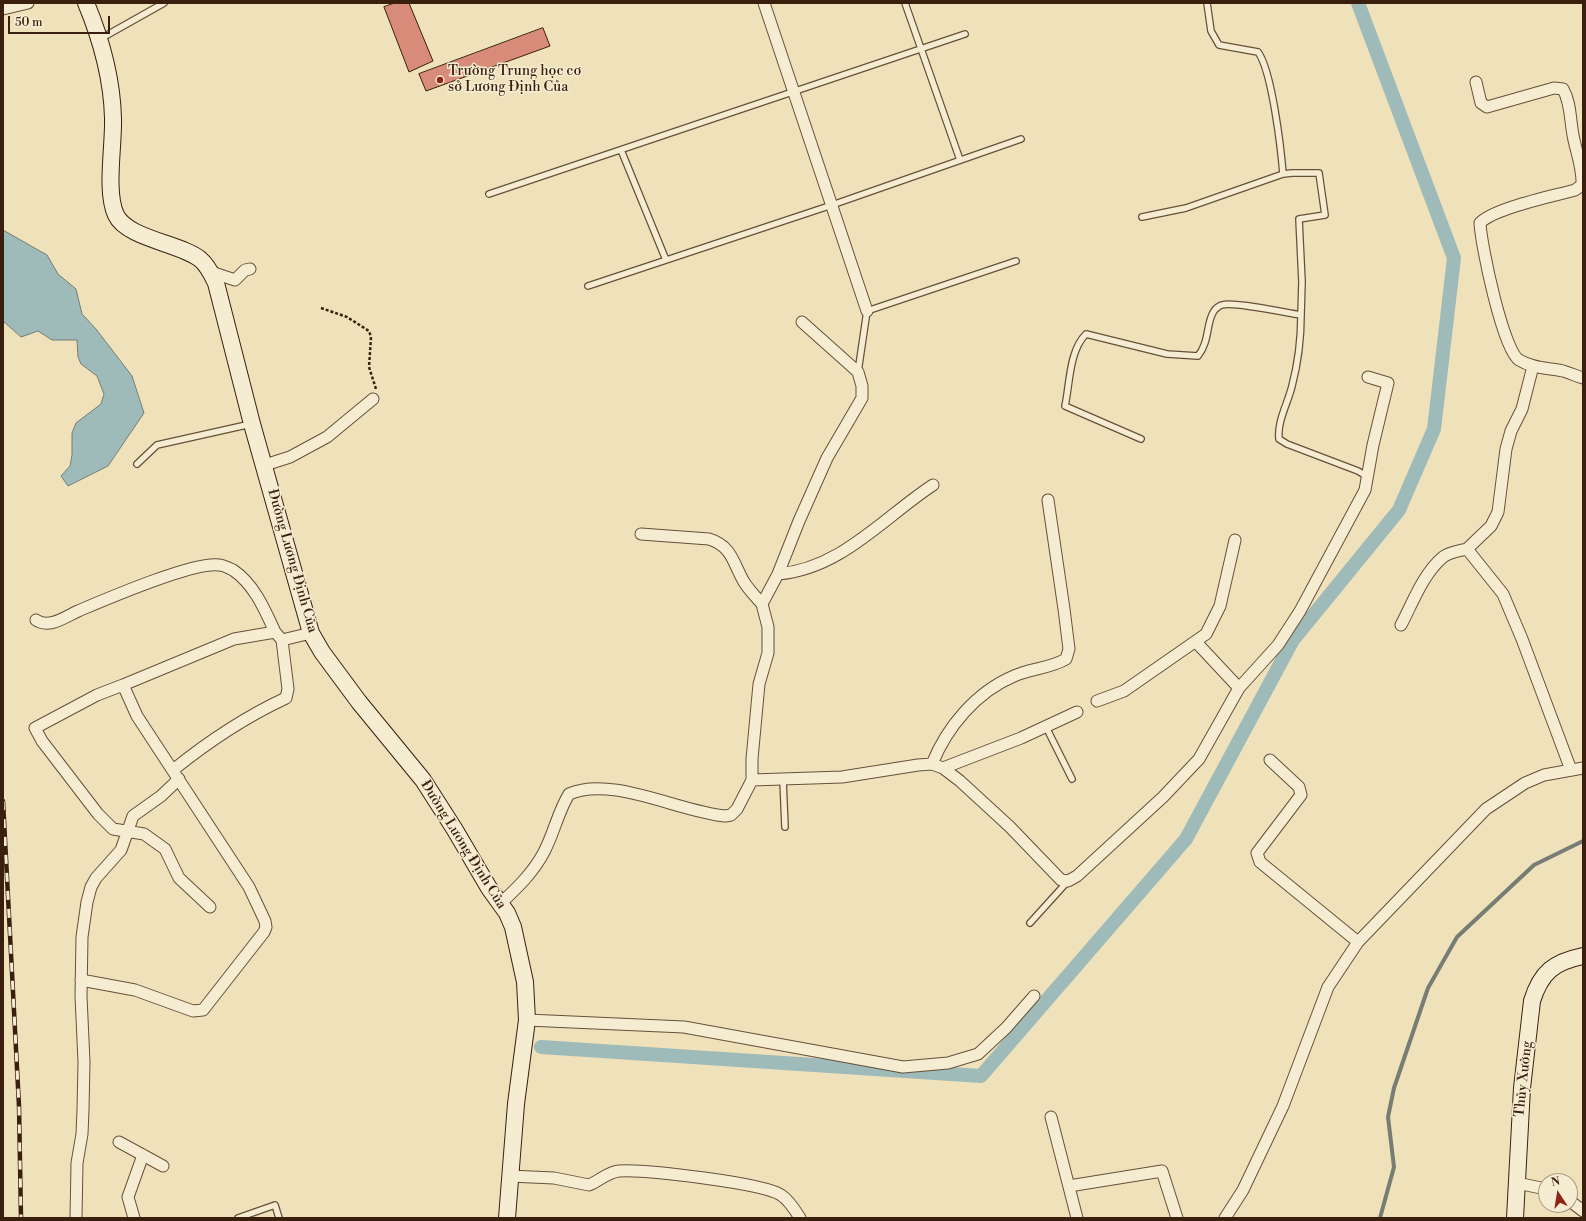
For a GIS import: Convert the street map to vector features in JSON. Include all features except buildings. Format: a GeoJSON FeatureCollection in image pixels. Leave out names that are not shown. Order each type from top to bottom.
{"type":"FeatureCollection","features":[{"type":"Feature","properties":{"kind":"street"},"geometry":{"type":"LineString","coordinates":[[3,9],[28,3]]}},
{"type":"Feature","properties":{"kind":"street","name":"Đường Lương Định Của"},"geometry":{"type":"LineString","coordinates":[[86,3],[100,39],[109,82],[113,117],[111,176],[112,198],[116,216],[125,225],[143,235],[196,256],[211,272],[216,283],[252,424],[312,633],[322,652],[359,702],[423,780],[506,913],[518,947],[525,982],[527,1020],[516,1104],[509,1176],[507,1218]]}},
{"type":"Feature","properties":{"kind":"street"},"geometry":{"type":"LineString","coordinates":[[764,3],[867,311]]}},
{"type":"Feature","properties":{"kind":"street"},"geometry":{"type":"LineString","coordinates":[[1476,82],[1481,103],[1487,107],[1554,88],[1563,89],[1568,98],[1573,136],[1583,174],[1582,185],[1576,190],[1504,210],[1484,218],[1480,224],[1492,284],[1509,347],[1518,360],[1533,366],[1563,371],[1583,378]]}},
{"type":"Feature","properties":{"kind":"street"},"geometry":{"type":"LineString","coordinates":[[211,272],[235,280],[245,270],[250,269]]}},
{"type":"Feature","properties":{"kind":"street"},"geometry":{"type":"LineString","coordinates":[[762,604],[778,574],[798,521],[828,458],[862,398],[862,386],[858,372],[802,322]]}},
{"type":"Feature","properties":{"kind":"street"},"geometry":{"type":"LineString","coordinates":[[1400,625],[1426,578],[1444,557],[1454,552],[1467,549],[1491,526],[1498,512],[1506,449],[1511,431],[1522,409],[1533,366]]}},
{"type":"Feature","properties":{"kind":"street"},"geometry":{"type":"LineString","coordinates":[[937,766],[960,780],[1010,827],[1061,880],[1068,881],[1095,860],[1163,796],[1199,759],[1239,688],[1278,645],[1300,611],[1362,498],[1368,477],[1388,383],[1368,378]]}},
{"type":"Feature","properties":{"kind":"street"},"geometry":{"type":"LineString","coordinates":[[265,465],[290,457],[327,437],[373,399]]}},
{"type":"Feature","properties":{"kind":"street"},"geometry":{"type":"LineString","coordinates":[[778,574],[808,569],[837,555],[933,485]]}},
{"type":"Feature","properties":{"kind":"street"},"geometry":{"type":"LineString","coordinates":[[937,766],[939,747],[954,725],[988,690],[1015,675],[1057,665],[1066,659],[1069,649],[1048,500]]}},
{"type":"Feature","properties":{"kind":"street"},"geometry":{"type":"LineString","coordinates":[[500,904],[524,882],[539,860],[544,852],[569,794],[578,790],[623,792],[725,816],[731,815],[737,809],[752,780],[752,759],[759,684],[768,652],[768,627],[762,604],[745,583],[726,548],[719,542],[709,539],[641,534]]}},
{"type":"Feature","properties":{"kind":"street"},"geometry":{"type":"LineString","coordinates":[[1097,701],[1124,691],[1206,634],[1220,606],[1235,540]]}},
{"type":"Feature","properties":{"kind":"street"},"geometry":{"type":"LineString","coordinates":[[1467,549],[1503,594],[1571,770]]}},
{"type":"Feature","properties":{"kind":"street"},"geometry":{"type":"LineString","coordinates":[[36,620],[42,624],[53,623],[94,604],[164,578],[200,566],[219,565],[232,569],[253,591],[266,612],[278,636],[288,689],[286,698],[248,717],[222,733],[176,775],[161,796],[133,816],[121,850],[96,878],[91,887],[84,918],[81,980],[84,1062],[83,1110],[82,1134],[77,1163],[76,1218]]}},
{"type":"Feature","properties":{"kind":"street"},"geometry":{"type":"LineString","coordinates":[[210,907],[179,878],[165,849],[144,834],[113,829],[98,814],[42,741],[35,728],[97,695],[234,639],[312,633]]}},
{"type":"Feature","properties":{"kind":"street"},"geometry":{"type":"LineString","coordinates":[[1196,642],[1239,688]]}},
{"type":"Feature","properties":{"kind":"street"},"geometry":{"type":"LineString","coordinates":[[81,980],[135,990],[193,1011],[203,1010],[266,927],[261,908],[249,887],[137,716],[123,685]]}},
{"type":"Feature","properties":{"kind":"street"},"geometry":{"type":"LineString","coordinates":[[752,780],[842,777],[918,765],[937,766],[1021,738],[1077,712]]}},
{"type":"Feature","properties":{"kind":"street"},"geometry":{"type":"LineString","coordinates":[[1270,760],[1299,787],[1301,795],[1257,853],[1260,862],[1358,942]]}},
{"type":"Feature","properties":{"kind":"street"},"geometry":{"type":"LineString","coordinates":[[1225,1218],[1243,1190],[1283,1106],[1328,987],[1358,942],[1486,809],[1525,783],[1544,775],[1583,768]]}},
{"type":"Feature","properties":{"kind":"street","name":"Thủy Xưởng"},"geometry":{"type":"LineString","coordinates":[[1515,1218],[1522,1088],[1532,1001],[1536,988],[1558,963],[1577,957]]}},
{"type":"Feature","properties":{"kind":"street"},"geometry":{"type":"LineString","coordinates":[[527,1020],[684,1027],[903,1067],[948,1063],[978,1054],[1006,1028],[1034,996]]}},
{"type":"Feature","properties":{"kind":"street"},"geometry":{"type":"LineString","coordinates":[[1051,1117],[1077,1218]]}},
{"type":"Feature","properties":{"kind":"street"},"geometry":{"type":"LineString","coordinates":[[119,1142],[163,1166]]}},
{"type":"Feature","properties":{"kind":"street"},"geometry":{"type":"LineString","coordinates":[[134,1218],[128,1197],[143,1155]]}},
{"type":"Feature","properties":{"kind":"street"},"geometry":{"type":"LineString","coordinates":[[509,1176],[554,1178],[589,1185],[608,1174],[618,1171],[642,1172],[756,1186],[781,1194],[800,1218]]}},
{"type":"Feature","properties":{"kind":"street"},"geometry":{"type":"LineString","coordinates":[[1069,1186],[1162,1171],[1177,1218]]}},
{"type":"Feature","properties":{"kind":"street"},"geometry":{"type":"LineString","coordinates":[[1517,1183],[1538,1187]]}},
{"type":"Feature","properties":{"kind":"lane"},"geometry":{"type":"LineString","coordinates":[[100,39],[164,3]]}},
{"type":"Feature","properties":{"kind":"lane"},"geometry":{"type":"LineString","coordinates":[[905,3],[960,160]]}},
{"type":"Feature","properties":{"kind":"lane"},"geometry":{"type":"LineString","coordinates":[[1207,3],[1211,31],[1219,45],[1258,52],[1264,60],[1274,111],[1283,174]]}},
{"type":"Feature","properties":{"kind":"lane"},"geometry":{"type":"LineString","coordinates":[[490,194],[965,34]]}},
{"type":"Feature","properties":{"kind":"lane"},"geometry":{"type":"LineString","coordinates":[[588,286],[832,205],[1021,139]]}},
{"type":"Feature","properties":{"kind":"lane"},"geometry":{"type":"LineString","coordinates":[[621,150],[666,260]]}},
{"type":"Feature","properties":{"kind":"lane"},"geometry":{"type":"LineString","coordinates":[[1142,217],[1186,208],[1283,174],[1320,173],[1324,215],[1299,219],[1302,282],[1301,332],[1294,379],[1278,430],[1279,439],[1287,444],[1358,471],[1368,477]]}},
{"type":"Feature","properties":{"kind":"lane"},"geometry":{"type":"LineString","coordinates":[[858,372],[867,311],[1016,261]]}},
{"type":"Feature","properties":{"kind":"lane"},"geometry":{"type":"LineString","coordinates":[[1141,439],[1065,406],[1073,357],[1079,341],[1086,334],[1167,354],[1198,356],[1203,350],[1208,336],[1214,311],[1222,305],[1235,305],[1301,316]]}},
{"type":"Feature","properties":{"kind":"lane"},"geometry":{"type":"LineString","coordinates":[[138,464],[157,445],[252,424]]}},
{"type":"Feature","properties":{"kind":"lane"},"geometry":{"type":"LineString","coordinates":[[1046,727],[1072,779]]}},
{"type":"Feature","properties":{"kind":"lane"},"geometry":{"type":"LineString","coordinates":[[783,780],[785,827]]}},
{"type":"Feature","properties":{"kind":"lane"},"geometry":{"type":"LineString","coordinates":[[1030,923],[1068,881]]}},
{"type":"Feature","properties":{"kind":"lane"},"geometry":{"type":"LineString","coordinates":[[238,1218],[275,1204],[278,1218]]}},
{"type":"Feature","properties":{"kind":"path"},"geometry":{"type":"LineString","coordinates":[[321,308],[347,317],[370,330],[370,367],[376,391],[373,399]]}},
{"type":"Feature","properties":{"kind":"water"},"geometry":{"type":"Polygon","coordinates":[[[3,230],[47,255],[58,274],[76,289],[82,314],[96,329],[132,376],[144,413],[108,466],[68,486],[61,476],[70,466],[72,455],[72,433],[76,423],[101,404],[104,394],[97,376],[81,364],[78,357],[77,340],[52,340],[38,331],[21,337],[3,321],[3,230]]]}},
{"type":"Feature","properties":{"kind":"waterway"},"geometry":{"type":"LineString","coordinates":[[541,1047],[981,1076],[1186,839],[1293,640],[1399,510],[1434,429],[1454,258],[1358,3]]}},
{"type":"Feature","properties":{"kind":"waterway"},"geometry":{"type":"LineString","coordinates":[[1380,1218],[1394,1167],[1388,1117],[1394,1088],[1428,988],[1457,937],[1534,865],[1583,841]]}},
{"type":"Feature","properties":{"kind":"railway"},"geometry":{"type":"LineString","coordinates":[[3,801],[19,1106],[21,1218]]}},
{"type":"Feature","properties":{"kind":"place","name":"Trường Trung học cơ sở Lương Định Của"},"geometry":{"type":"Point","coordinates":[440,80]}}]}
